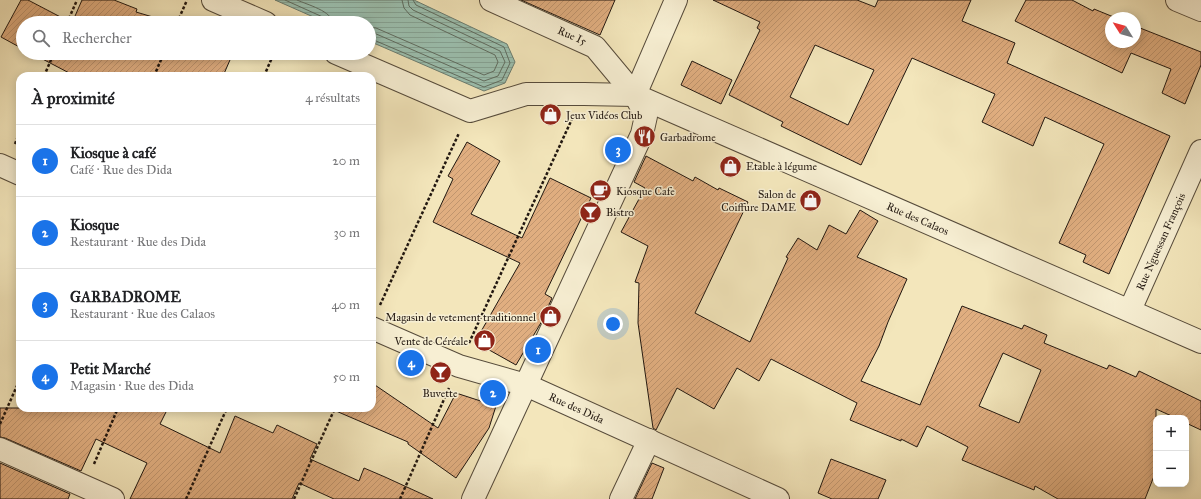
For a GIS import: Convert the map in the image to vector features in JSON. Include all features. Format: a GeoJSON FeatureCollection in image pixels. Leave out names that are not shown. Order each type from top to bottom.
{"type":"FeatureCollection","features":[{"type":"Feature","properties":{"kind":"street"},"geometry":{"type":"LineString","coordinates":[[213,0],[250,16]]}},
{"type":"Feature","properties":{"kind":"street","name":"Rue I5"},"geometry":{"type":"LineString","coordinates":[[473,499],[642,134],[646,116],[635,96],[595,47],[491,0]]}},
{"type":"Feature","properties":{"kind":"street"},"geometry":{"type":"LineString","coordinates":[[352,60],[470,111],[526,94],[635,96],[676,0]]}},
{"type":"Feature","properties":{"kind":"street"},"geometry":{"type":"LineString","coordinates":[[1177,0],[1201,10]]}},
{"type":"Feature","properties":{"kind":"street","name":"Rue des Calaos"},"geometry":{"type":"LineString","coordinates":[[635,96],[1201,342]]}},
{"type":"Feature","properties":{"kind":"street","name":"Rue Nguessan François"},"geometry":{"type":"LineString","coordinates":[[1130,310],[1201,151]]}},
{"type":"Feature","properties":{"kind":"street"},"geometry":{"type":"LineString","coordinates":[[0,165],[16,172]]}},
{"type":"Feature","properties":{"kind":"street","name":"Rue des Dida"},"geometry":{"type":"LineString","coordinates":[[376,319],[459,366],[526,385],[649,440],[743,492],[778,499]]}},
{"type":"Feature","properties":{"kind":"street"},"geometry":{"type":"LineString","coordinates":[[621,499],[649,440]]}},
{"type":"Feature","properties":{"kind":"street"},"geometry":{"type":"LineString","coordinates":[[0,449],[113,499]]}},
{"type":"Feature","properties":{"kind":"path"},"geometry":{"type":"LineString","coordinates":[[70,16],[77,0]]}},
{"type":"Feature","properties":{"kind":"path"},"geometry":{"type":"LineString","coordinates":[[180,16],[187,0]]}},
{"type":"Feature","properties":{"kind":"path"},"geometry":{"type":"LineString","coordinates":[[46,72],[51,60]]}},
{"type":"Feature","properties":{"kind":"path"},"geometry":{"type":"LineString","coordinates":[[156,72],[161,60]]}},
{"type":"Feature","properties":{"kind":"path"},"geometry":{"type":"LineString","coordinates":[[266,72],[271,60]]}},
{"type":"Feature","properties":{"kind":"path"},"geometry":{"type":"LineString","coordinates":[[400,499],[459,366],[584,94]]}},
{"type":"Feature","properties":{"kind":"path"},"geometry":{"type":"LineString","coordinates":[[376,316],[470,111]]}},
{"type":"Feature","properties":{"kind":"path"},"geometry":{"type":"LineString","coordinates":[[0,424],[16,388]]}},
{"type":"Feature","properties":{"kind":"path"},"geometry":{"type":"LineString","coordinates":[[84,486],[116,412]]}},
{"type":"Feature","properties":{"kind":"path"},"geometry":{"type":"LineString","coordinates":[[186,499],[225,412]]}},
{"type":"Feature","properties":{"kind":"path"},"geometry":{"type":"LineString","coordinates":[[294,499],[332,412]]}},
{"type":"Feature","properties":{"kind":"water"},"geometry":{"type":"Polygon","coordinates":[[[275,0],[414,0],[507,44],[515,62],[505,83],[484,91],[376,44],[376,16],[311,16],[275,0]]]}},
{"type":"Feature","properties":{"kind":"building"},"geometry":{"type":"Polygon","coordinates":[[[21,0],[28,0],[59,16],[16,16],[16,45],[1,37],[21,0]]]}},
{"type":"Feature","properties":{"kind":"building"},"geometry":{"type":"Polygon","coordinates":[[[82,0],[114,0],[137,9],[136,12],[149,16],[75,16],[82,0]]]}},
{"type":"Feature","properties":{"kind":"building"},"geometry":{"type":"Polygon","coordinates":[[[521,0],[615,0],[600,35],[521,0]]]}},
{"type":"Feature","properties":{"kind":"building"},"geometry":{"type":"Polygon","coordinates":[[[713,0],[857,0],[875,7],[878,0],[971,0],[962,21],[1015,43],[1007,63],[1170,136],[1109,274],[1083,262],[1086,255],[1059,243],[1104,144],[1045,117],[1033,146],[982,122],[995,94],[912,58],[861,165],[781,126],[783,122],[729,95],[760,30],[757,28],[760,22],[713,0]],[[815,45],[790,97],[848,125],[874,70],[815,45]]]}},
{"type":"Feature","properties":{"kind":"building"},"geometry":{"type":"Polygon","coordinates":[[[1026,0],[1072,0],[1093,11],[1094,9],[1105,14],[1105,48],[1141,48],[1141,28],[1201,52],[1201,65],[1185,104],[1162,93],[1171,69],[1131,53],[1122,73],[1015,21],[1026,0]]]}},
{"type":"Feature","properties":{"kind":"building"},"geometry":{"type":"Polygon","coordinates":[[[44,60],[230,60],[225,72],[67,72],[44,60]]]}},
{"type":"Feature","properties":{"kind":"building"},"geometry":{"type":"Polygon","coordinates":[[[692,61],[732,80],[721,104],[681,85],[692,61]]]}},
{"type":"Feature","properties":{"kind":"building"},"geometry":{"type":"Polygon","coordinates":[[[467,142],[500,161],[471,214],[522,238],[550,178],[591,198],[545,294],[552,298],[542,321],[516,365],[475,342],[520,263],[433,222],[453,179],[448,176],[467,142]]]}},
{"type":"Feature","properties":{"kind":"building"},"geometry":{"type":"Polygon","coordinates":[[[646,156],[693,181],[695,177],[718,190],[719,188],[748,202],[695,313],[750,342],[788,258],[786,257],[798,238],[817,250],[829,225],[846,234],[860,210],[878,221],[857,257],[907,279],[879,346],[861,381],[920,405],[962,306],[1022,329],[1024,325],[1047,335],[1044,343],[1107,369],[1109,365],[1136,377],[1139,371],[1201,401],[1201,430],[1189,424],[1189,415],[1169,415],[1156,409],[1156,415],[1153,415],[1153,479],[1145,499],[1058,499],[1035,486],[1034,490],[962,460],[968,447],[927,426],[917,447],[901,439],[901,441],[850,420],[857,403],[771,359],[759,381],[737,368],[714,409],[677,388],[656,430],[653,428],[638,323],[639,283],[635,282],[648,246],[621,232],[645,188],[634,182],[646,156]],[[1003,353],[979,406],[1019,423],[1041,370],[1003,353]]]}},
{"type":"Feature","properties":{"kind":"building"},"geometry":{"type":"Polygon","coordinates":[[[376,386],[438,428],[456,393],[496,406],[489,428],[456,478],[408,444],[408,442],[338,412],[376,412],[376,386]]]}},
{"type":"Feature","properties":{"kind":"building"},"geometry":{"type":"Polygon","coordinates":[[[0,408],[16,408],[16,412],[166,412],[160,424],[220,453],[235,416],[273,433],[277,425],[317,444],[310,459],[359,481],[364,468],[433,499],[334,499],[299,483],[292,499],[130,499],[147,463],[96,439],[81,471],[0,437],[0,408]]]}},
{"type":"Feature","properties":{"kind":"building"},"geometry":{"type":"Polygon","coordinates":[[[831,459],[886,480],[878,499],[832,499],[818,493],[831,459]]]}},
{"type":"Feature","properties":{"kind":"building"},"geometry":{"type":"Polygon","coordinates":[[[0,463],[70,494],[68,499],[0,499],[0,463]]]}},
{"type":"Feature","properties":{"kind":"building"},"geometry":{"type":"Polygon","coordinates":[[[652,463],[664,468],[652,499],[635,499],[652,463]]]}},
{"type":"Feature","properties":{"kind":"place","name":"Jeux Vidéos Club"},"geometry":{"type":"Point","coordinates":[551,115]}},
{"type":"Feature","properties":{"kind":"place","name":"Garbadrome"},"geometry":{"type":"Point","coordinates":[645,137]}},
{"type":"Feature","properties":{"kind":"place","name":"GARBADROME"},"geometry":{"type":"Point","coordinates":[618,150]}},
{"type":"Feature","properties":{"kind":"place","name":"Etable à légume"},"geometry":{"type":"Point","coordinates":[731,166]}},
{"type":"Feature","properties":{"kind":"place","name":"Kiosque Cafe"},"geometry":{"type":"Point","coordinates":[601,191]}},
{"type":"Feature","properties":{"kind":"place","name":"Salon de Coiffure DAME"},"geometry":{"type":"Point","coordinates":[811,200]}},
{"type":"Feature","properties":{"kind":"place","name":"Bistro"},"geometry":{"type":"Point","coordinates":[591,212]}},
{"type":"Feature","properties":{"kind":"place","name":"Magasin de vetement traditionnel"},"geometry":{"type":"Point","coordinates":[551,317]}},
{"type":"Feature","properties":{"kind":"place","name":"Vente de Céréale"},"geometry":{"type":"Point","coordinates":[484,341]}},
{"type":"Feature","properties":{"kind":"place","name":"Kiosque à café"},"geometry":{"type":"Point","coordinates":[538,350]}},
{"type":"Feature","properties":{"kind":"place","name":"Petit Marché"},"geometry":{"type":"Point","coordinates":[411,363]}},
{"type":"Feature","properties":{"kind":"place","name":"Buvette"},"geometry":{"type":"Point","coordinates":[440,373]}},
{"type":"Feature","properties":{"kind":"place","name":"Kiosque"},"geometry":{"type":"Point","coordinates":[493,393]}}]}
